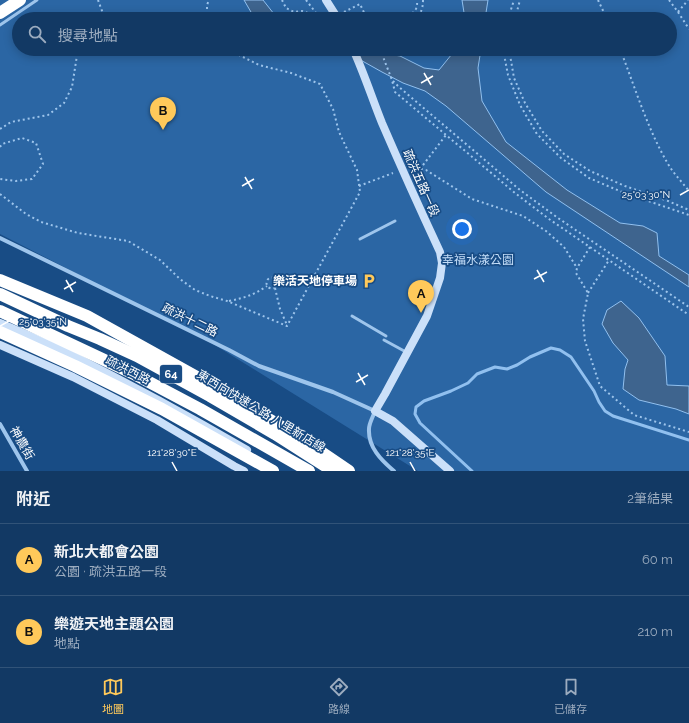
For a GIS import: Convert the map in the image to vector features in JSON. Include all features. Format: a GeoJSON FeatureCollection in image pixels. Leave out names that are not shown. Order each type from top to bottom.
{"type":"FeatureCollection","features":[{"type":"Feature","properties":{"kind":"highway"},"geometry":{"type":"LineString","coordinates":[[0,13],[20,0]]}},
{"type":"Feature","properties":{"kind":"highway"},"geometry":{"type":"LineString","coordinates":[[0,280],[87,316],[204,381],[293,433],[335,466]]}},
{"type":"Feature","properties":{"kind":"highway","name":"東西向快速公路 八里新店線"},"geometry":{"type":"LineString","coordinates":[[0,294],[137,356],[335,466]]}},
{"type":"Feature","properties":{"kind":"highway"},"geometry":{"type":"LineString","coordinates":[[0,302],[98,345],[261,430],[309,452],[335,466],[349,471]]}},
{"type":"Feature","properties":{"kind":"highway","name":"64"},"geometry":{"type":"LineString","coordinates":[[0,312],[132,373],[200,409],[309,471]]}},
{"type":"Feature","properties":{"kind":"highway"},"geometry":{"type":"LineString","coordinates":[[0,332],[75,366],[162,409],[273,471]]}},
{"type":"Feature","properties":{"kind":"street"},"geometry":{"type":"LineString","coordinates":[[326,0],[337,12]]}},
{"type":"Feature","properties":{"kind":"street","name":"疏洪五路一段"},"geometry":{"type":"LineString","coordinates":[[356,56],[402,170],[440,252],[442,263],[440,278],[428,316],[375,411]]}},
{"type":"Feature","properties":{"kind":"street","name":"疏洪十二路"},"geometry":{"type":"LineString","coordinates":[[0,238],[260,366],[333,392],[375,411]]}},
{"type":"Feature","properties":{"kind":"street","name":"疏洪西路"},"geometry":{"type":"LineString","coordinates":[[0,323],[68,354],[134,387],[202,424],[282,471]]}},
{"type":"Feature","properties":{"kind":"street"},"geometry":{"type":"LineString","coordinates":[[0,345],[73,377],[157,420],[244,471]]}},
{"type":"Feature","properties":{"kind":"street"},"geometry":{"type":"LineString","coordinates":[[394,471],[377,454],[370,439],[369,428],[375,411],[393,421],[450,471]]}},
{"type":"Feature","properties":{"kind":"street","name":"神農街"},"geometry":{"type":"LineString","coordinates":[[0,424],[2,432],[27,471]]}},
{"type":"Feature","properties":{"kind":"lane"},"geometry":{"type":"LineString","coordinates":[[19,12],[37,0]]}},
{"type":"Feature","properties":{"kind":"lane"},"geometry":{"type":"LineString","coordinates":[[0,25],[12,17]]}},
{"type":"Feature","properties":{"kind":"lane"},"geometry":{"type":"LineString","coordinates":[[360,239],[395,220]]}},
{"type":"Feature","properties":{"kind":"lane"},"geometry":{"type":"LineString","coordinates":[[352,316],[386,336]]}},
{"type":"Feature","properties":{"kind":"lane"},"geometry":{"type":"LineString","coordinates":[[384,340],[408,353]]}},
{"type":"Feature","properties":{"kind":"path"},"geometry":{"type":"LineString","coordinates":[[98,0],[103,12]]}},
{"type":"Feature","properties":{"kind":"path"},"geometry":{"type":"LineString","coordinates":[[207,12],[209,0]]}},
{"type":"Feature","properties":{"kind":"path"},"geometry":{"type":"LineString","coordinates":[[282,0],[286,8],[294,12],[302,10],[306,12]]}},
{"type":"Feature","properties":{"kind":"path"},"geometry":{"type":"LineString","coordinates":[[306,0],[315,12]]}},
{"type":"Feature","properties":{"kind":"path"},"geometry":{"type":"LineString","coordinates":[[414,12],[418,6],[417,0]]}},
{"type":"Feature","properties":{"kind":"path"},"geometry":{"type":"LineString","coordinates":[[420,12],[423,8],[422,0]]}},
{"type":"Feature","properties":{"kind":"path"},"geometry":{"type":"LineString","coordinates":[[510,12],[514,0]]}},
{"type":"Feature","properties":{"kind":"path"},"geometry":{"type":"LineString","coordinates":[[517,12],[520,0]]}},
{"type":"Feature","properties":{"kind":"path"},"geometry":{"type":"LineString","coordinates":[[598,0],[604,12]]}},
{"type":"Feature","properties":{"kind":"path"},"geometry":{"type":"LineString","coordinates":[[669,0],[689,29]]}},
{"type":"Feature","properties":{"kind":"path"},"geometry":{"type":"LineString","coordinates":[[678,12],[688,0]]}},
{"type":"Feature","properties":{"kind":"path"},"geometry":{"type":"LineString","coordinates":[[347,12],[360,4],[364,12]]}},
{"type":"Feature","properties":{"kind":"path"},"geometry":{"type":"LineString","coordinates":[[0,129],[11,122],[48,114],[64,103],[72,87],[77,56]]}},
{"type":"Feature","properties":{"kind":"path"},"geometry":{"type":"LineString","coordinates":[[241,56],[259,65],[291,73],[320,84],[333,109],[339,132],[357,170],[360,192],[287,326]]}},
{"type":"Feature","properties":{"kind":"path"},"geometry":{"type":"LineString","coordinates":[[383,56],[395,92],[515,193],[549,219],[689,315]]}},
{"type":"Feature","properties":{"kind":"path"},"geometry":{"type":"LineString","coordinates":[[504,56],[508,75],[520,105],[537,134],[561,158],[589,178],[622,192],[689,216]]}},
{"type":"Feature","properties":{"kind":"path"},"geometry":{"type":"LineString","coordinates":[[510,56],[514,78],[525,103],[542,131],[564,154],[590,171],[689,210]]}},
{"type":"Feature","properties":{"kind":"path"},"geometry":{"type":"LineString","coordinates":[[623,56],[656,140],[669,165],[689,191]]}},
{"type":"Feature","properties":{"kind":"path"},"geometry":{"type":"LineString","coordinates":[[392,80],[398,87],[520,190],[564,223],[689,307]]}},
{"type":"Feature","properties":{"kind":"path"},"geometry":{"type":"LineString","coordinates":[[420,168],[446,135]]}},
{"type":"Feature","properties":{"kind":"path"},"geometry":{"type":"LineString","coordinates":[[0,147],[2,144],[22,138],[36,143],[42,164],[32,179],[16,181],[0,179]]}},
{"type":"Feature","properties":{"kind":"path"},"geometry":{"type":"LineString","coordinates":[[409,167],[426,170],[472,199],[523,216],[546,231],[564,248],[577,268]]}},
{"type":"Feature","properties":{"kind":"path"},"geometry":{"type":"LineString","coordinates":[[359,186],[394,173]]}},
{"type":"Feature","properties":{"kind":"path"},"geometry":{"type":"LineString","coordinates":[[0,194],[26,214],[41,222],[78,233],[128,241],[160,260],[180,279],[195,290],[228,301],[287,326]]}},
{"type":"Feature","properties":{"kind":"path"},"geometry":{"type":"LineString","coordinates":[[588,293],[576,273],[577,268],[590,247]]}},
{"type":"Feature","properties":{"kind":"path"},"geometry":{"type":"LineString","coordinates":[[609,260],[588,293],[583,318],[585,341],[600,386],[634,415],[689,432]]}},
{"type":"Feature","properties":{"kind":"path"},"geometry":{"type":"LineString","coordinates":[[267,286],[267,280],[269,278],[275,278],[277,280],[278,283],[275,288],[280,309],[287,326]]}},
{"type":"Feature","properties":{"kind":"path"},"geometry":{"type":"LineString","coordinates":[[267,286],[272,289],[275,288]]}},
{"type":"Feature","properties":{"kind":"path"},"geometry":{"type":"LineString","coordinates":[[228,301],[244,298],[257,293],[267,286]]}},
{"type":"Feature","properties":{"kind":"green space","name":"幸福水漾公園"},"geometry":{"type":"Polygon","coordinates":[[[0,0],[689,0],[689,471],[418,471],[210,342],[0,234],[0,0]]]}},
{"type":"Feature","properties":{"kind":"shaded area"},"geometry":{"type":"Polygon","coordinates":[[[244,0],[263,0],[272,12],[251,12],[244,0]]]}},
{"type":"Feature","properties":{"kind":"shaded area"},"geometry":{"type":"Polygon","coordinates":[[[462,0],[488,0],[486,12],[464,12],[462,0]]]}},
{"type":"Feature","properties":{"kind":"shaded area"},"geometry":{"type":"Polygon","coordinates":[[[353,56],[400,56],[424,68],[439,70],[450,56],[480,56],[478,68],[482,101],[506,142],[567,190],[620,223],[643,226],[657,233],[659,256],[689,275],[689,287],[546,192],[446,106],[425,91],[403,83],[353,56]]]}},
{"type":"Feature","properties":{"kind":"shaded area"},"geometry":{"type":"Polygon","coordinates":[[[621,301],[639,318],[665,356],[667,385],[689,386],[689,414],[676,409],[639,400],[623,389],[625,369],[628,360],[613,343],[602,324],[607,310],[621,301]]]}},
{"type":"Feature","properties":{"kind":"waterway"},"geometry":{"type":"LineString","coordinates":[[472,471],[420,423],[415,414],[416,407],[424,401],[468,383],[477,374],[495,367],[507,369],[551,348],[560,350],[571,357],[594,391],[605,411],[613,416],[689,440]]}},
{"type":"Feature","properties":{"kind":"place","name":"樂遊天地主題公園"},"geometry":{"type":"Point","coordinates":[163,130]}},
{"type":"Feature","properties":{"kind":"place","name":"樂活天地停車場"},"geometry":{"type":"Point","coordinates":[369,281]}},
{"type":"Feature","properties":{"kind":"place","name":"新北大都會公園"},"geometry":{"type":"Point","coordinates":[421,313]}}]}
